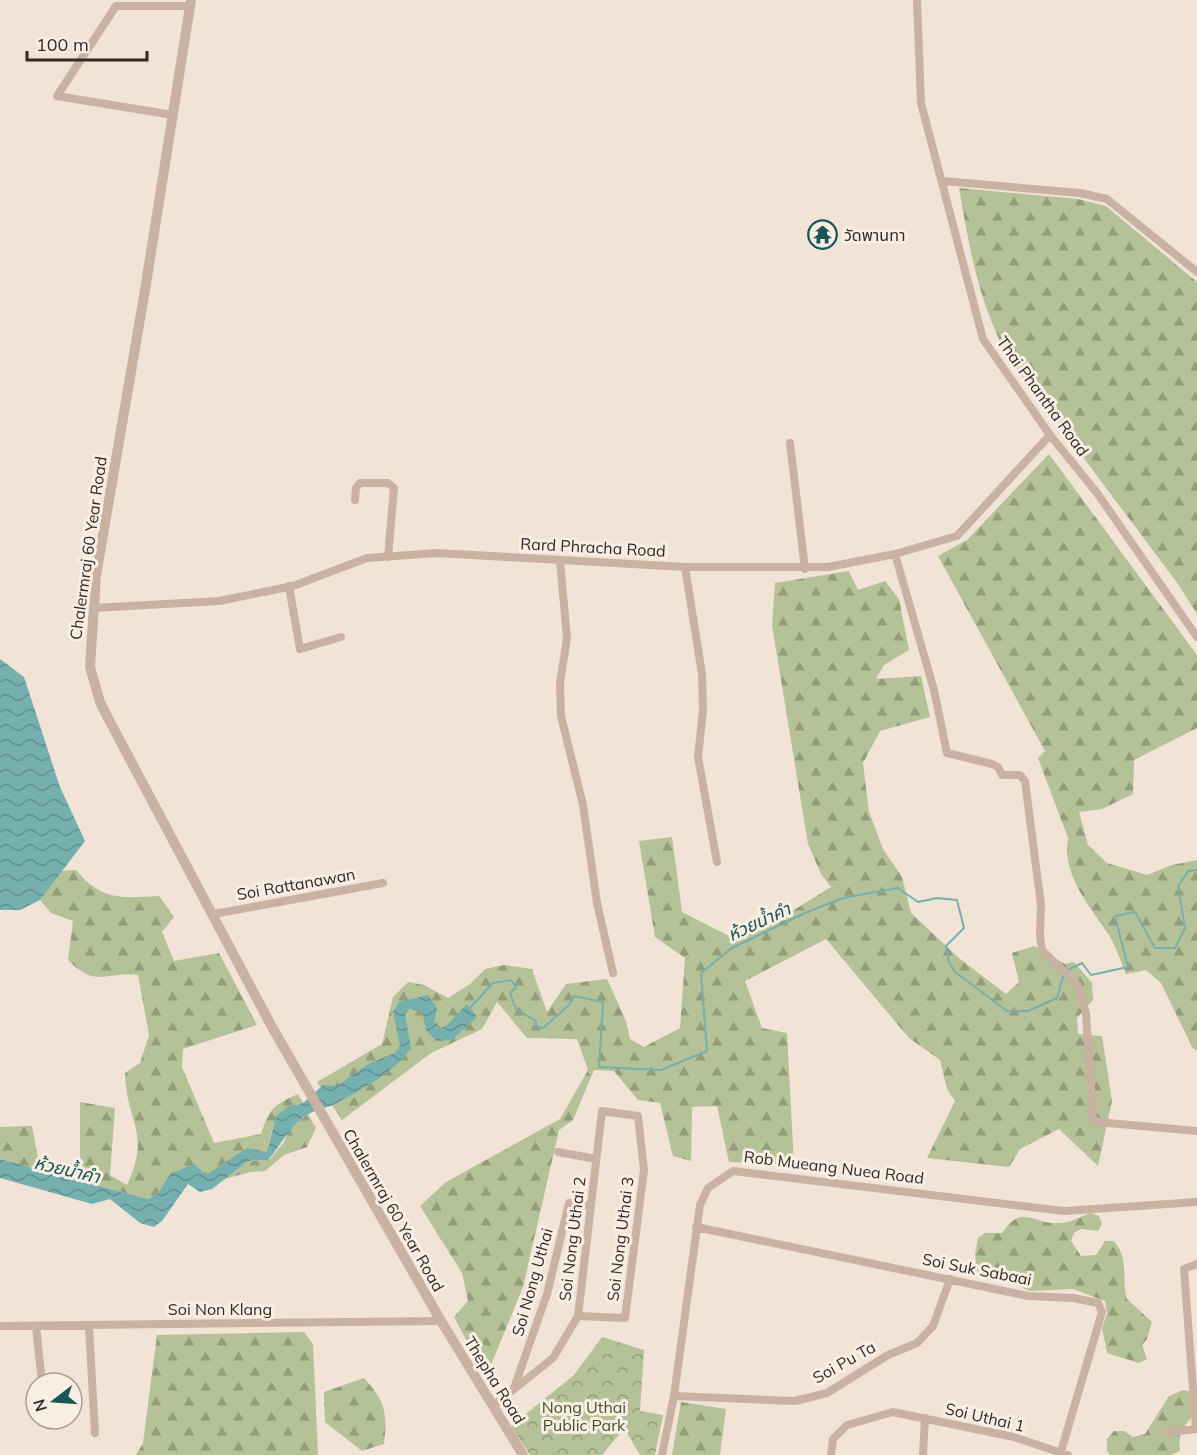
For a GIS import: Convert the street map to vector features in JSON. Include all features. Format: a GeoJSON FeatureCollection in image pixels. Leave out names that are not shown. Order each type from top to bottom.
{"type":"FeatureCollection","features":[{"type":"Feature","properties":{"kind":"street","name":"Thai Phantha Road"},"geometry":{"type":"LineString","coordinates":[[917,0],[921,103],[982,339],[1050,435],[1097,493],[1197,636]]}},
{"type":"Feature","properties":{"kind":"street"},"geometry":{"type":"LineString","coordinates":[[173,115],[57,96],[116,6],[190,3]]}},
{"type":"Feature","properties":{"kind":"street","name":"Chalermraj 60 Year Road"},"geometry":{"type":"LineString","coordinates":[[190,3],[110,488],[93,608],[90,667],[100,702],[272,1027],[441,1321]]}},
{"type":"Feature","properties":{"kind":"street"},"geometry":{"type":"LineString","coordinates":[[942,181],[1080,193],[1107,199],[1197,272]]}},
{"type":"Feature","properties":{"kind":"street","name":"Rard Phracha Road"},"geometry":{"type":"LineString","coordinates":[[93,608],[219,601],[289,586],[367,558],[437,553],[685,567],[828,567],[895,554],[957,536],[1050,435]]}},
{"type":"Feature","properties":{"kind":"street"},"geometry":{"type":"LineString","coordinates":[[790,443],[805,568]]}},
{"type":"Feature","properties":{"kind":"street"},"geometry":{"type":"LineString","coordinates":[[355,500],[356,488],[360,483],[388,483],[394,488],[388,557]]}},
{"type":"Feature","properties":{"kind":"street"},"geometry":{"type":"LineString","coordinates":[[895,554],[934,690],[943,743],[947,753],[992,764],[998,767],[1002,775],[1020,775],[1025,781],[1041,905],[1042,950],[1077,984],[1086,1013],[1093,1119],[1097,1122],[1197,1131]]}},
{"type":"Feature","properties":{"kind":"street"},"geometry":{"type":"LineString","coordinates":[[560,560],[567,638],[560,682],[561,716],[583,805],[597,903],[614,973]]}},
{"type":"Feature","properties":{"kind":"street"},"geometry":{"type":"LineString","coordinates":[[685,567],[702,674],[703,710],[698,757],[717,862]]}},
{"type":"Feature","properties":{"kind":"street"},"geometry":{"type":"LineString","coordinates":[[289,586],[300,649],[341,637]]}},
{"type":"Feature","properties":{"kind":"street","name":"Soi Rattanawan"},"geometry":{"type":"LineString","coordinates":[[214,914],[383,883]]}},
{"type":"Feature","properties":{"kind":"street","name":"Soi Nong Uthai 2"},"geometry":{"type":"LineString","coordinates":[[493,1406],[553,1358],[578,1316],[602,1111]]}},
{"type":"Feature","properties":{"kind":"street","name":"Soi Nong Uthai 3"},"geometry":{"type":"LineString","coordinates":[[578,1316],[625,1318],[644,1170],[638,1116],[602,1111]]}},
{"type":"Feature","properties":{"kind":"street"},"geometry":{"type":"LineString","coordinates":[[558,1152],[596,1159]]}},
{"type":"Feature","properties":{"kind":"street","name":"Rob Mueang Nuea Road"},"geometry":{"type":"LineString","coordinates":[[662,1455],[674,1396],[700,1205],[708,1188],[733,1171],[1064,1210],[1197,1202]]}},
{"type":"Feature","properties":{"kind":"street","name":"Soi Nong Uthai"},"geometry":{"type":"LineString","coordinates":[[513,1389],[547,1294],[569,1203],[591,1206]]}},
{"type":"Feature","properties":{"kind":"street","name":"Soi Suk Sabaai"},"geometry":{"type":"LineString","coordinates":[[696,1227],[1028,1296],[1073,1298],[1098,1303],[1101,1306],[1063,1454]]}},
{"type":"Feature","properties":{"kind":"street"},"geometry":{"type":"LineString","coordinates":[[1168,1432],[1196,1429],[1193,1321],[1184,1269],[1197,1264]]}},
{"type":"Feature","properties":{"kind":"street","name":"Soi Pu Ta"},"geometry":{"type":"LineString","coordinates":[[674,1396],[795,1401],[827,1393],[888,1355],[917,1343],[933,1326],[950,1279]]}},
{"type":"Feature","properties":{"kind":"street","name":"Soi Non Klang"},"geometry":{"type":"LineString","coordinates":[[0,1326],[441,1321]]}},
{"type":"Feature","properties":{"kind":"street","name":"Thepha Road"},"geometry":{"type":"LineString","coordinates":[[441,1321],[523,1455]]}},
{"type":"Feature","properties":{"kind":"street"},"geometry":{"type":"LineString","coordinates":[[36,1326],[41,1371]]}},
{"type":"Feature","properties":{"kind":"street"},"geometry":{"type":"LineString","coordinates":[[89,1326],[95,1433]]}},
{"type":"Feature","properties":{"kind":"street","name":"Soi Uthai 1"},"geometry":{"type":"LineString","coordinates":[[831,1455],[833,1440],[847,1425],[893,1412],[1014,1437],[1063,1454]]}},
{"type":"Feature","properties":{"kind":"street"},"geometry":{"type":"LineString","coordinates":[[923,1455],[925,1418]]}},
{"type":"Feature","properties":{"kind":"green space"},"geometry":{"type":"Polygon","coordinates":[[[959,188],[1078,199],[1106,206],[1197,282],[1197,614],[1178,584],[1008,357],[989,315],[976,275],[959,188]]]}},
{"type":"Feature","properties":{"kind":"green space"},"geometry":{"type":"Polygon","coordinates":[[[1049,454],[1197,655],[1197,728],[1134,760],[1133,794],[1102,809],[1079,812],[1088,845],[1107,863],[1147,875],[1172,865],[1197,860],[1197,1051],[1192,1047],[1161,983],[1146,970],[1126,974],[1109,935],[1079,890],[1069,865],[1068,838],[1038,758],[1045,751],[938,556],[967,540],[1049,454]]]}},
{"type":"Feature","properties":{"kind":"green space"},"geometry":{"type":"Polygon","coordinates":[[[849,571],[858,590],[885,581],[899,599],[909,650],[884,665],[876,679],[921,676],[930,717],[880,731],[863,763],[869,812],[883,849],[902,877],[911,913],[960,959],[1006,994],[1019,982],[1012,953],[1034,946],[1065,964],[1074,962],[1092,983],[1093,1000],[1077,1018],[1078,1034],[1102,1036],[1112,1101],[1098,1166],[1059,1129],[1020,1149],[1009,1167],[927,1158],[955,1101],[947,1089],[940,1060],[909,1038],[826,939],[745,981],[762,1028],[787,1033],[794,1165],[729,1162],[717,1106],[692,1107],[691,1161],[673,1156],[660,1103],[638,1100],[614,1071],[594,1070],[573,1120],[559,1130],[523,1287],[486,1377],[454,1317],[468,1301],[462,1273],[420,1206],[446,1182],[560,1119],[588,1070],[577,1039],[527,1038],[497,1002],[482,1029],[431,1053],[342,1120],[317,1082],[382,1044],[393,997],[408,982],[424,985],[448,998],[470,984],[485,969],[504,965],[532,969],[547,1012],[566,984],[607,979],[626,1021],[630,1039],[644,1047],[680,1028],[685,958],[655,937],[639,841],[672,837],[682,912],[729,936],[760,931],[831,887],[821,874],[808,844],[772,625],[775,583],[849,571]]]}},
{"type":"Feature","properties":{"kind":"green space"},"geometry":{"type":"Polygon","coordinates":[[[76,870],[95,887],[113,895],[159,896],[174,917],[162,932],[174,961],[219,953],[257,1025],[183,1049],[182,1067],[214,1143],[261,1134],[274,1108],[298,1094],[303,1103],[280,1114],[273,1126],[267,1152],[206,1175],[170,1174],[158,1193],[148,1199],[0,1159],[0,1127],[32,1126],[39,1163],[58,1167],[80,1161],[80,1102],[115,1108],[110,1175],[127,1185],[134,1167],[138,1139],[126,1090],[125,1073],[140,1063],[149,1035],[138,975],[101,977],[86,974],[78,969],[68,960],[73,921],[51,913],[40,900],[61,871],[76,870]]]}},
{"type":"Feature","properties":{"kind":"green space"},"geometry":{"type":"Polygon","coordinates":[[[308,1114],[316,1128],[307,1147],[284,1155],[265,1171],[250,1172],[225,1179],[248,1161],[269,1160],[284,1142],[289,1129],[308,1114]]]}},
{"type":"Feature","properties":{"kind":"green space"},"geometry":{"type":"Polygon","coordinates":[[[1091,1213],[1099,1216],[1102,1224],[1098,1231],[1081,1229],[1074,1233],[1071,1241],[1081,1256],[1096,1255],[1105,1241],[1114,1241],[1119,1248],[1124,1262],[1127,1299],[1152,1322],[1147,1339],[1142,1345],[1147,1359],[1139,1363],[1107,1353],[1102,1328],[1107,1314],[1105,1301],[1073,1289],[1030,1291],[1007,1281],[983,1277],[977,1271],[975,1254],[978,1238],[985,1233],[1002,1233],[1016,1219],[1022,1217],[1050,1223],[1064,1223],[1091,1213]]]}},
{"type":"Feature","properties":{"kind":"green space"},"geometry":{"type":"Polygon","coordinates":[[[304,1332],[313,1344],[318,1455],[136,1455],[143,1443],[157,1335],[304,1332]]]}},
{"type":"Feature","properties":{"kind":"green space","name":"Nong Uthai Public Park"},"geometry":{"type":"Polygon","coordinates":[[[602,1337],[644,1350],[640,1411],[663,1415],[655,1455],[640,1455],[627,1433],[621,1432],[602,1455],[530,1455],[511,1426],[574,1375],[602,1337]]]}},
{"type":"Feature","properties":{"kind":"green space"},"geometry":{"type":"Polygon","coordinates":[[[364,1378],[381,1401],[386,1424],[384,1444],[362,1451],[325,1422],[324,1392],[364,1378]]]}},
{"type":"Feature","properties":{"kind":"green space"},"geometry":{"type":"Polygon","coordinates":[[[1183,1390],[1192,1392],[1192,1417],[1182,1432],[1180,1451],[1171,1455],[1110,1455],[1107,1451],[1107,1439],[1114,1431],[1124,1431],[1133,1437],[1145,1434],[1169,1396],[1183,1390]]]}},
{"type":"Feature","properties":{"kind":"green space"},"geometry":{"type":"Polygon","coordinates":[[[681,1402],[726,1409],[720,1455],[672,1455],[681,1402]]]}},
{"type":"Feature","properties":{"kind":"water"},"geometry":{"type":"Polygon","coordinates":[[[0,659],[24,677],[60,787],[85,841],[40,900],[20,910],[0,910],[0,659]]]}},
{"type":"Feature","properties":{"kind":"water"},"geometry":{"type":"Polygon","coordinates":[[[428,995],[437,1008],[434,1022],[439,1028],[446,1026],[467,1004],[477,1017],[452,1040],[436,1041],[426,1030],[422,1011],[409,1009],[405,1015],[411,1048],[396,1065],[357,1092],[337,1103],[310,1113],[300,1120],[268,1160],[248,1161],[212,1189],[200,1192],[188,1184],[162,1221],[154,1227],[140,1223],[110,1199],[92,1204],[0,1178],[0,1159],[148,1199],[158,1193],[170,1174],[194,1164],[206,1175],[247,1148],[267,1152],[276,1116],[287,1107],[303,1103],[323,1085],[337,1086],[368,1064],[395,1053],[400,1045],[393,1012],[399,1002],[428,995]]]}},
{"type":"Feature","properties":{"kind":"waterway","name":"ห้วยน้ำคำ"},"geometry":{"type":"LineString","coordinates":[[1068,970],[1082,963],[1091,975],[1128,967],[1115,916],[1135,912],[1155,948],[1175,948],[1185,928],[1178,886],[1188,871],[1197,870]]}},
{"type":"Feature","properties":{"kind":"waterway","name":"ห้วยน้ำคำ"},"geometry":{"type":"LineString","coordinates":[[468,1010],[493,983],[511,980],[516,987],[510,993],[516,1009],[536,1021],[535,1026],[543,1028],[569,1005],[574,996],[603,1002],[599,1067],[661,1070],[707,1051],[701,973],[732,948],[805,913],[843,898],[898,888],[918,902],[937,898],[957,900],[964,928],[946,946],[949,962],[955,972],[1007,1011],[1028,1011],[1057,998],[1064,973]]}},
{"type":"Feature","properties":{"kind":"place","name":"วัดพานทา"},"geometry":{"type":"Point","coordinates":[823,235]}}]}
